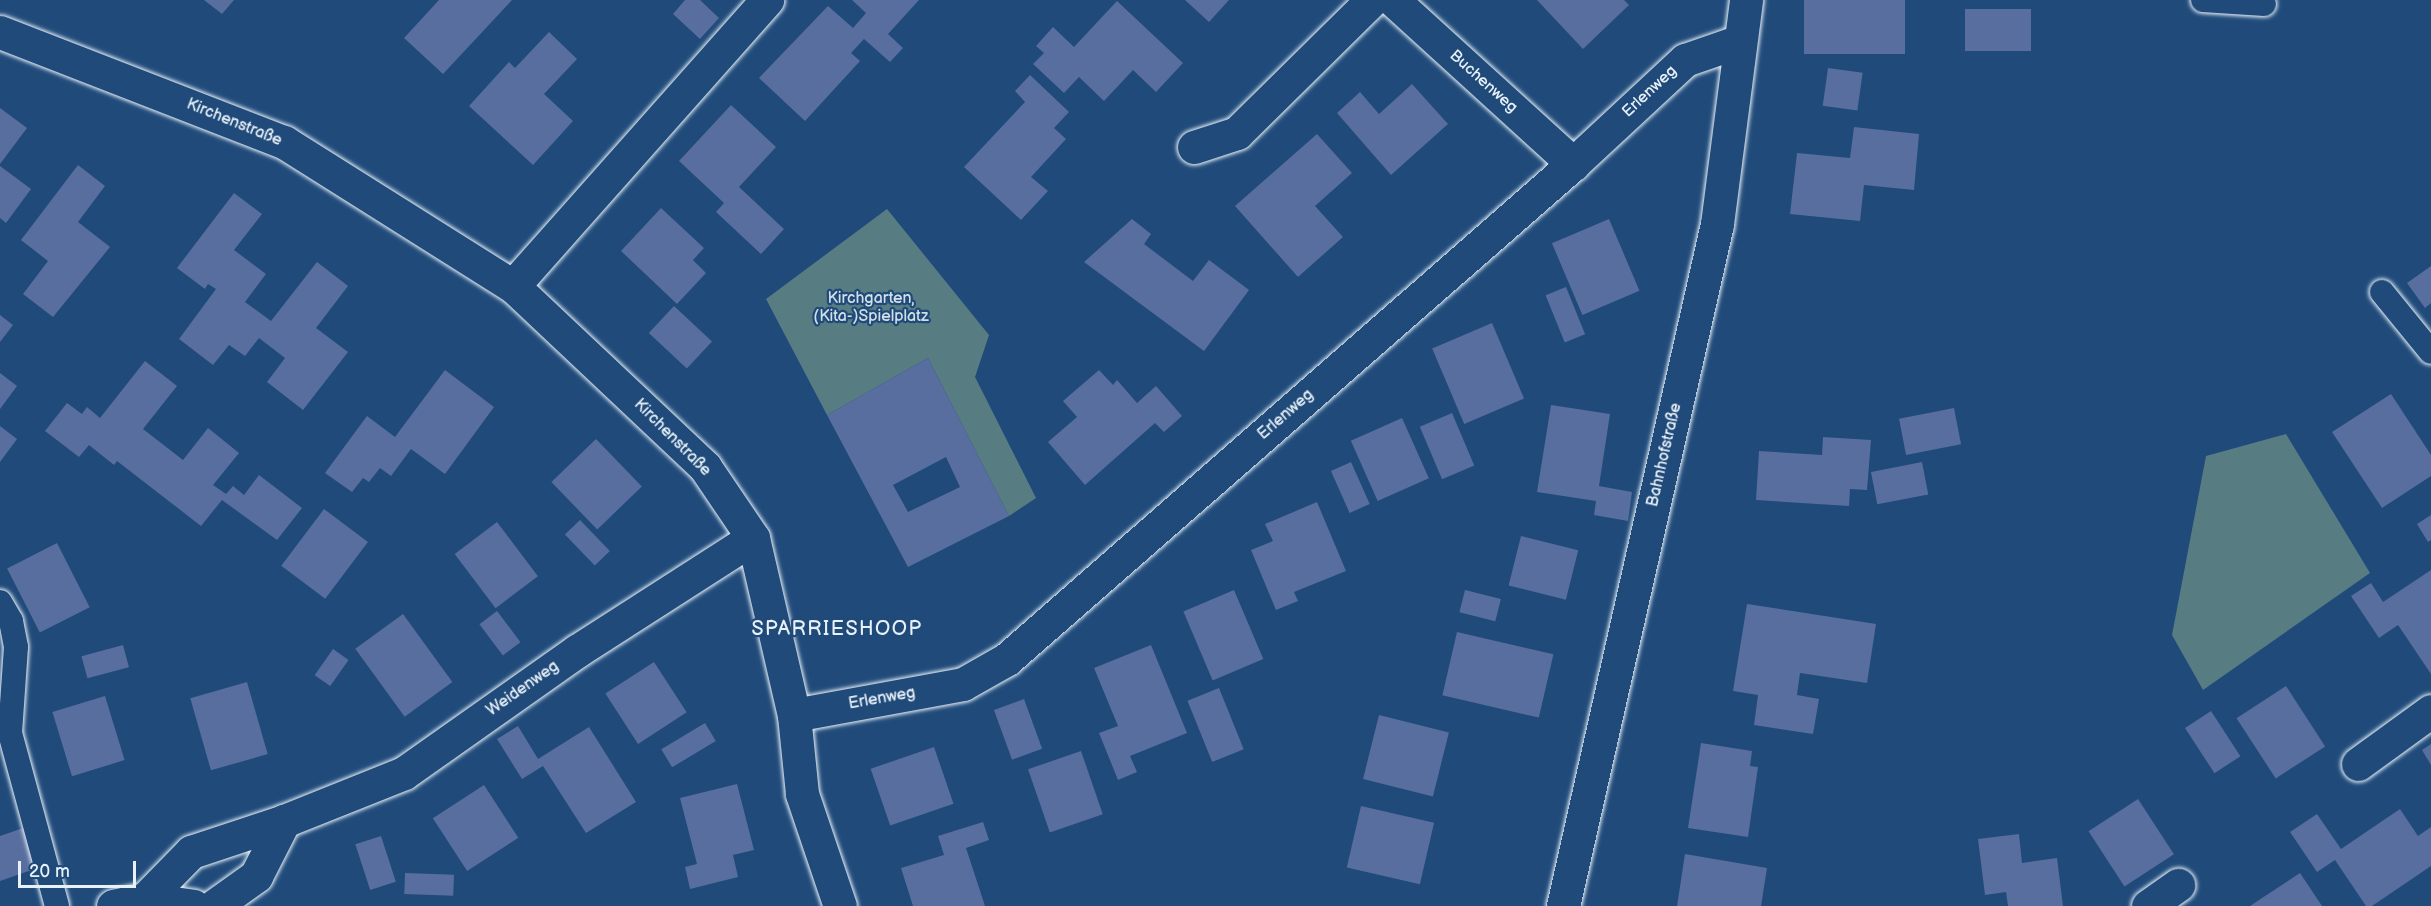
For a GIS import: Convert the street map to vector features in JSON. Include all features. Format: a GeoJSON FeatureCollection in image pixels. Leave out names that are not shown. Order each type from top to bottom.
{"type":"FeatureCollection","features":[{"type":"Feature","properties":{"kind":"street"},"geometry":{"type":"LineString","coordinates":[[513,286],[767,0]]}},
{"type":"Feature","properties":{"kind":"street"},"geometry":{"type":"LineString","coordinates":[[1194,147],[1237,133],[1372,0]]}},
{"type":"Feature","properties":{"kind":"street","name":"Buchenweg"},"geometry":{"type":"LineString","coordinates":[[1393,0],[1573,164]]}},
{"type":"Feature","properties":{"kind":"street","name":"Bahnhofstraße"},"geometry":{"type":"LineString","coordinates":[[1563,906],[1717,224],[1746,0]]}},
{"type":"Feature","properties":{"kind":"street","name":"Kirchenstraße"},"geometry":{"type":"LineString","coordinates":[[0,32],[284,142],[513,286],[705,467],[753,538],[794,715],[802,794],[840,906]]}},
{"type":"Feature","properties":{"kind":"street","name":"Erlenweg"},"geometry":{"type":"LineString","coordinates":[[794,715],[963,684],[1007,659],[1573,164],[1685,60],[1740,41]]}},
{"type":"Feature","properties":{"kind":"street","name":"Weidenweg"},"geometry":{"type":"LineString","coordinates":[[145,899],[191,852],[284,821],[404,773],[577,651],[753,538]]}},
{"type":"Feature","properties":{"kind":"street"},"geometry":{"type":"LineString","coordinates":[[2358,764],[2431,711]]}},
{"type":"Feature","properties":{"kind":"street"},"geometry":{"type":"LineString","coordinates":[[214,906],[256,876],[284,821]]}},
{"type":"Feature","properties":{"kind":"street"},"geometry":{"type":"LineString","coordinates":[[2148,906],[2178,885]]}},
{"type":"Feature","properties":{"kind":"street"},"geometry":{"type":"LineString","coordinates":[[113,906],[145,899],[194,906]]}},
{"type":"Feature","properties":{"kind":"lane"},"geometry":{"type":"LineString","coordinates":[[2203,0],[2264,4]]}},
{"type":"Feature","properties":{"kind":"lane"},"geometry":{"type":"LineString","coordinates":[[2382,292],[2431,352]]}},
{"type":"Feature","properties":{"kind":"lane"},"geometry":{"type":"LineString","coordinates":[[0,602],[11,621],[16,647],[10,733],[57,906]]}},
{"type":"Feature","properties":{"kind":"green space","name":"Kirchgarten, (Kita-)Spielplatz"},"geometry":{"type":"Polygon","coordinates":[[[887,209],[989,335],[975,377],[1036,498],[1009,516],[928,358],[827,415],[766,299],[887,209]]]}},
{"type":"Feature","properties":{"kind":"green space"},"geometry":{"type":"Polygon","coordinates":[[[2286,434],[2370,573],[2203,690],[2172,635],[2206,456],[2286,434]]]}},
{"type":"Feature","properties":{"kind":"building"},"geometry":{"type":"Polygon","coordinates":[[[204,0],[234,0],[222,14],[204,0]]]}},
{"type":"Feature","properties":{"kind":"building"},"geometry":{"type":"Polygon","coordinates":[[[439,0],[512,0],[443,74],[404,38],[439,0]]]}},
{"type":"Feature","properties":{"kind":"building"},"geometry":{"type":"Polygon","coordinates":[[[685,0],[700,0],[719,18],[700,39],[673,14],[685,0]]]}},
{"type":"Feature","properties":{"kind":"building"},"geometry":{"type":"Polygon","coordinates":[[[852,0],[919,0],[888,34],[903,48],[890,62],[864,39],[851,53],[860,61],[805,121],[759,78],[828,6],[853,28],[866,13],[852,0]]]}},
{"type":"Feature","properties":{"kind":"building"},"geometry":{"type":"Polygon","coordinates":[[[1185,0],[1229,0],[1209,22],[1185,0]]]}},
{"type":"Feature","properties":{"kind":"building"},"geometry":{"type":"Polygon","coordinates":[[[1537,0],[1624,0],[1629,5],[1583,49],[1537,0]]]}},
{"type":"Feature","properties":{"kind":"building"},"geometry":{"type":"Polygon","coordinates":[[[1804,0],[1905,0],[1905,54],[1804,54],[1804,0]]]}},
{"type":"Feature","properties":{"kind":"building"},"geometry":{"type":"Polygon","coordinates":[[[1117,1],[1183,63],[1156,92],[1133,70],[1104,101],[1079,77],[1064,93],[1033,64],[1044,53],[1036,46],[1053,27],[1074,47],[1117,1]]]}},
{"type":"Feature","properties":{"kind":"building"},"geometry":{"type":"Polygon","coordinates":[[[1965,9],[2031,9],[2031,51],[1965,51],[1965,9]]]}},
{"type":"Feature","properties":{"kind":"building"},"geometry":{"type":"Polygon","coordinates":[[[549,32],[577,59],[544,94],[573,121],[533,165],[469,106],[509,62],[515,68],[549,32]]]}},
{"type":"Feature","properties":{"kind":"building"},"geometry":{"type":"Polygon","coordinates":[[[1828,68],[1863,73],[1857,111],[1823,106],[1828,68]]]}},
{"type":"Feature","properties":{"kind":"building"},"geometry":{"type":"Polygon","coordinates":[[[1030,75],[1069,112],[1054,128],[1066,139],[1031,177],[1048,191],[1021,220],[964,167],[1025,102],[1015,91],[1030,75]]]}},
{"type":"Feature","properties":{"kind":"building"},"geometry":{"type":"Polygon","coordinates":[[[1412,84],[1448,124],[1391,175],[1337,113],[1360,92],[1379,114],[1412,84]]]}},
{"type":"Feature","properties":{"kind":"building"},"geometry":{"type":"Polygon","coordinates":[[[731,105],[776,147],[739,187],[784,229],[761,254],[716,212],[724,203],[679,161],[731,105]]]}},
{"type":"Feature","properties":{"kind":"building"},"geometry":{"type":"Polygon","coordinates":[[[0,108],[27,128],[0,164],[0,108]]]}},
{"type":"Feature","properties":{"kind":"building"},"geometry":{"type":"Polygon","coordinates":[[[1854,127],[1919,134],[1914,190],[1864,185],[1860,221],[1790,214],[1797,153],[1850,158],[1854,127]]]}},
{"type":"Feature","properties":{"kind":"building"},"geometry":{"type":"Polygon","coordinates":[[[1317,134],[1352,173],[1315,206],[1343,237],[1298,277],[1235,206],[1317,134]]]}},
{"type":"Feature","properties":{"kind":"building"},"geometry":{"type":"Polygon","coordinates":[[[78,165],[105,186],[78,222],[110,247],[53,317],[23,294],[48,261],[21,240],[78,165]]]}},
{"type":"Feature","properties":{"kind":"building"},"geometry":{"type":"Polygon","coordinates":[[[0,166],[31,189],[6,223],[0,218],[0,166]]]}},
{"type":"Feature","properties":{"kind":"building"},"geometry":{"type":"Polygon","coordinates":[[[234,193],[262,214],[234,250],[266,274],[245,302],[271,321],[317,262],[348,286],[316,328],[348,352],[303,410],[267,382],[285,358],[259,338],[245,356],[229,345],[213,365],[179,339],[216,289],[208,284],[205,289],[177,268],[234,193]]]}},
{"type":"Feature","properties":{"kind":"building"},"geometry":{"type":"Polygon","coordinates":[[[661,208],[704,248],[693,260],[706,273],[677,304],[621,251],[661,208]]]}},
{"type":"Feature","properties":{"kind":"building"},"geometry":{"type":"Polygon","coordinates":[[[1132,219],[1151,234],[1144,244],[1193,281],[1209,260],[1249,290],[1204,351],[1084,262],[1132,219]]]}},
{"type":"Feature","properties":{"kind":"building"},"geometry":{"type":"Polygon","coordinates":[[[1609,219],[1639,291],[1582,315],[1552,243],[1609,219]]]}},
{"type":"Feature","properties":{"kind":"building"},"geometry":{"type":"Polygon","coordinates":[[[2431,266],[2431,303],[2425,308],[2407,283],[2431,266]]]}},
{"type":"Feature","properties":{"kind":"building"},"geometry":{"type":"Polygon","coordinates":[[[1566,287],[1585,334],[1565,343],[1546,295],[1566,287]]]}},
{"type":"Feature","properties":{"kind":"building"},"geometry":{"type":"Polygon","coordinates":[[[674,306],[712,341],[687,369],[649,333],[674,306]]]}},
{"type":"Feature","properties":{"kind":"building"},"geometry":{"type":"Polygon","coordinates":[[[0,315],[13,325],[0,342],[0,315]]]}},
{"type":"Feature","properties":{"kind":"building"},"geometry":{"type":"Polygon","coordinates":[[[1492,323],[1524,398],[1464,424],[1432,348],[1492,323]]]}},
{"type":"Feature","properties":{"kind":"building"},"geometry":{"type":"Polygon","coordinates":[[[928,358],[1009,516],[908,567],[827,415],[928,358]],[[946,457],[893,485],[908,512],[960,487],[946,457]]]}},
{"type":"Feature","properties":{"kind":"building"},"geometry":{"type":"Polygon","coordinates":[[[145,361],[177,386],[143,429],[183,460],[208,428],[239,453],[213,485],[226,494],[233,486],[244,495],[259,475],[302,508],[277,540],[222,500],[201,526],[117,461],[114,465],[89,445],[79,457],[45,431],[67,403],[82,414],[87,407],[100,418],[145,361]]]}},
{"type":"Feature","properties":{"kind":"building"},"geometry":{"type":"Polygon","coordinates":[[[445,370],[494,407],[445,474],[411,449],[391,476],[380,468],[369,482],[363,478],[352,492],[325,473],[367,416],[395,437],[445,370]]]}},
{"type":"Feature","properties":{"kind":"building"},"geometry":{"type":"Polygon","coordinates":[[[1099,370],[1113,385],[1117,380],[1137,403],[1156,386],[1182,416],[1164,432],[1155,423],[1085,485],[1048,442],[1077,417],[1063,401],[1099,370]]]}},
{"type":"Feature","properties":{"kind":"building"},"geometry":{"type":"Polygon","coordinates":[[[0,373],[17,386],[0,409],[0,373]]]}},
{"type":"Feature","properties":{"kind":"building"},"geometry":{"type":"Polygon","coordinates":[[[2391,394],[2431,455],[2431,476],[2382,508],[2332,432],[2391,394]]]}},
{"type":"Feature","properties":{"kind":"building"},"geometry":{"type":"Polygon","coordinates":[[[1551,405],[1610,414],[1599,486],[1632,492],[1628,521],[1594,515],[1596,501],[1537,492],[1551,405]]]}},
{"type":"Feature","properties":{"kind":"building"},"geometry":{"type":"Polygon","coordinates":[[[1954,408],[1961,444],[1906,455],[1899,419],[1954,408]]]}},
{"type":"Feature","properties":{"kind":"building"},"geometry":{"type":"Polygon","coordinates":[[[1452,413],[1474,465],[1442,479],[1420,427],[1452,413]]]}},
{"type":"Feature","properties":{"kind":"building"},"geometry":{"type":"Polygon","coordinates":[[[1402,418],[1429,478],[1378,501],[1351,441],[1402,418]]]}},
{"type":"Feature","properties":{"kind":"building"},"geometry":{"type":"Polygon","coordinates":[[[0,426],[17,439],[0,462],[0,426]]]}},
{"type":"Feature","properties":{"kind":"building"},"geometry":{"type":"Polygon","coordinates":[[[1823,437],[1871,440],[1867,490],[1850,489],[1849,506],[1756,500],[1759,451],[1822,455],[1823,437]]]}},
{"type":"Feature","properties":{"kind":"building"},"geometry":{"type":"Polygon","coordinates":[[[596,439],[642,486],[597,530],[551,482],[596,439]]]}},
{"type":"Feature","properties":{"kind":"building"},"geometry":{"type":"Polygon","coordinates":[[[1351,462],[1370,504],[1350,513],[1331,471],[1351,462]]]}},
{"type":"Feature","properties":{"kind":"building"},"geometry":{"type":"Polygon","coordinates":[[[1922,462],[1928,494],[1877,504],[1871,472],[1922,462]]]}},
{"type":"Feature","properties":{"kind":"building"},"geometry":{"type":"Polygon","coordinates":[[[1317,502],[1346,571],[1294,592],[1298,601],[1276,610],[1251,550],[1273,541],[1265,524],[1317,502]]]}},
{"type":"Feature","properties":{"kind":"building"},"geometry":{"type":"Polygon","coordinates":[[[324,509],[368,542],[325,599],[281,566],[324,509]]]}},
{"type":"Feature","properties":{"kind":"building"},"geometry":{"type":"Polygon","coordinates":[[[2431,515],[2431,540],[2428,542],[2417,524],[2431,515]]]}},
{"type":"Feature","properties":{"kind":"building"},"geometry":{"type":"Polygon","coordinates":[[[580,520],[610,551],[595,566],[565,535],[580,520]]]}},
{"type":"Feature","properties":{"kind":"building"},"geometry":{"type":"Polygon","coordinates":[[[497,522],[538,576],[496,608],[455,554],[497,522]]]}},
{"type":"Feature","properties":{"kind":"building"},"geometry":{"type":"Polygon","coordinates":[[[1521,536],[1578,550],[1566,600],[1509,585],[1521,536]]]}},
{"type":"Feature","properties":{"kind":"building"},"geometry":{"type":"Polygon","coordinates":[[[57,543],[90,607],[40,633],[7,568],[57,543]]]}},
{"type":"Feature","properties":{"kind":"building"},"geometry":{"type":"Polygon","coordinates":[[[2431,570],[2431,674],[2398,625],[2379,638],[2351,596],[2371,583],[2383,602],[2431,570]]]}},
{"type":"Feature","properties":{"kind":"building"},"geometry":{"type":"Polygon","coordinates":[[[1234,590],[1263,659],[1213,681],[1183,611],[1234,590]]]}},
{"type":"Feature","properties":{"kind":"building"},"geometry":{"type":"Polygon","coordinates":[[[1465,590],[1501,599],[1495,621],[1459,612],[1465,590]]]}},
{"type":"Feature","properties":{"kind":"building"},"geometry":{"type":"Polygon","coordinates":[[[1747,604],[1876,624],[1867,683],[1800,673],[1797,695],[1819,699],[1813,734],[1754,725],[1758,695],[1733,691],[1747,604]]]}},
{"type":"Feature","properties":{"kind":"building"},"geometry":{"type":"Polygon","coordinates":[[[497,611],[520,642],[503,655],[479,624],[497,611]]]}},
{"type":"Feature","properties":{"kind":"building"},"geometry":{"type":"Polygon","coordinates":[[[403,614],[452,682],[405,717],[355,649],[403,614]]]}},
{"type":"Feature","properties":{"kind":"building"},"geometry":{"type":"Polygon","coordinates":[[[1457,632],[1553,654],[1539,718],[1442,695],[1457,632]]]}},
{"type":"Feature","properties":{"kind":"building"},"geometry":{"type":"Polygon","coordinates":[[[123,645],[129,667],[87,678],[81,656],[123,645]]]}},
{"type":"Feature","properties":{"kind":"building"},"geometry":{"type":"Polygon","coordinates":[[[1151,645],[1187,733],[1130,756],[1137,772],[1118,780],[1099,733],[1118,726],[1094,668],[1151,645]]]}},
{"type":"Feature","properties":{"kind":"building"},"geometry":{"type":"Polygon","coordinates":[[[333,649],[349,660],[330,686],[315,675],[333,649]]]}},
{"type":"Feature","properties":{"kind":"building"},"geometry":{"type":"Polygon","coordinates":[[[654,662],[687,712],[638,744],[605,694],[654,662]]]}},
{"type":"Feature","properties":{"kind":"building"},"geometry":{"type":"Polygon","coordinates":[[[247,682],[268,754],[211,770],[190,698],[247,682]]]}},
{"type":"Feature","properties":{"kind":"building"},"geometry":{"type":"Polygon","coordinates":[[[2286,686],[2325,746],[2276,779],[2237,718],[2286,686]]]}},
{"type":"Feature","properties":{"kind":"building"},"geometry":{"type":"Polygon","coordinates":[[[1219,688],[1244,749],[1212,762],[1187,701],[1219,688]]]}},
{"type":"Feature","properties":{"kind":"building"},"geometry":{"type":"Polygon","coordinates":[[[105,696],[125,760],[72,776],[52,712],[105,696]]]}},
{"type":"Feature","properties":{"kind":"building"},"geometry":{"type":"Polygon","coordinates":[[[1024,699],[1042,749],[1012,760],[994,710],[1024,699]]]}},
{"type":"Feature","properties":{"kind":"building"},"geometry":{"type":"Polygon","coordinates":[[[2211,711],[2240,756],[2214,773],[2185,728],[2211,711]]]}},
{"type":"Feature","properties":{"kind":"building"},"geometry":{"type":"Polygon","coordinates":[[[1379,715],[1449,732],[1433,796],[1363,779],[1379,715]]]}},
{"type":"Feature","properties":{"kind":"building"},"geometry":{"type":"Polygon","coordinates":[[[705,723],[716,741],[672,767],[661,749],[705,723]]]}},
{"type":"Feature","properties":{"kind":"building"},"geometry":{"type":"Polygon","coordinates":[[[518,726],[538,759],[589,727],[636,802],[586,833],[543,766],[522,779],[497,739],[518,726]]]}},
{"type":"Feature","properties":{"kind":"building"},"geometry":{"type":"Polygon","coordinates":[[[1701,743],[1752,751],[1750,766],[1758,767],[1748,837],[1688,828],[1701,743]]]}},
{"type":"Feature","properties":{"kind":"building"},"geometry":{"type":"Polygon","coordinates":[[[2431,744],[2431,765],[2422,750],[2431,744]]]}},
{"type":"Feature","properties":{"kind":"building"},"geometry":{"type":"Polygon","coordinates":[[[934,747],[954,804],[890,826],[871,769],[934,747]]]}},
{"type":"Feature","properties":{"kind":"building"},"geometry":{"type":"Polygon","coordinates":[[[1081,751],[1103,814],[1050,833],[1028,769],[1081,751]]]}},
{"type":"Feature","properties":{"kind":"building"},"geometry":{"type":"Polygon","coordinates":[[[737,784],[754,850],[733,855],[738,877],[690,889],[685,867],[697,864],[680,798],[737,784]]]}},
{"type":"Feature","properties":{"kind":"building"},"geometry":{"type":"Polygon","coordinates":[[[484,785],[518,838],[467,871],[433,818],[484,785]]]}},
{"type":"Feature","properties":{"kind":"building"},"geometry":{"type":"Polygon","coordinates":[[[2138,799],[2174,854],[2124,886],[2089,831],[2138,799]]]}},
{"type":"Feature","properties":{"kind":"building"},"geometry":{"type":"Polygon","coordinates":[[[1361,806],[1434,823],[1420,884],[1347,867],[1361,806]]]}},
{"type":"Feature","properties":{"kind":"building"},"geometry":{"type":"Polygon","coordinates":[[[2400,809],[2418,836],[2431,827],[2431,866],[2372,906],[2366,906],[2335,860],[2317,872],[2290,832],[2317,814],[2341,849],[2400,809]]]}},
{"type":"Feature","properties":{"kind":"building"},"geometry":{"type":"Polygon","coordinates":[[[983,822],[989,840],[966,848],[985,906],[913,906],[901,868],[944,855],[938,836],[983,822]]]}},
{"type":"Feature","properties":{"kind":"building"},"geometry":{"type":"Polygon","coordinates":[[[29,826],[43,866],[0,881],[0,836],[29,826]]]}},
{"type":"Feature","properties":{"kind":"building"},"geometry":{"type":"Polygon","coordinates":[[[2019,834],[2022,863],[2057,858],[2063,906],[2008,906],[2006,892],[1985,895],[1978,839],[2019,834]]]}},
{"type":"Feature","properties":{"kind":"building"},"geometry":{"type":"Polygon","coordinates":[[[381,836],[396,882],[370,890],[355,844],[381,836]]]}},
{"type":"Feature","properties":{"kind":"building"},"geometry":{"type":"Polygon","coordinates":[[[1685,854],[1767,868],[1761,906],[1677,906],[1685,854]]]}},
{"type":"Feature","properties":{"kind":"building"},"geometry":{"type":"Polygon","coordinates":[[[405,873],[454,875],[453,896],[404,894],[405,873]]]}},
{"type":"Feature","properties":{"kind":"building"},"geometry":{"type":"Polygon","coordinates":[[[2300,873],[2322,906],[2250,906],[2262,898],[2300,873]]]}},
{"type":"Feature","properties":{"kind":"district","name":"SPARRIESHOOP"},"geometry":{"type":"Point","coordinates":[837,629]}}]}
